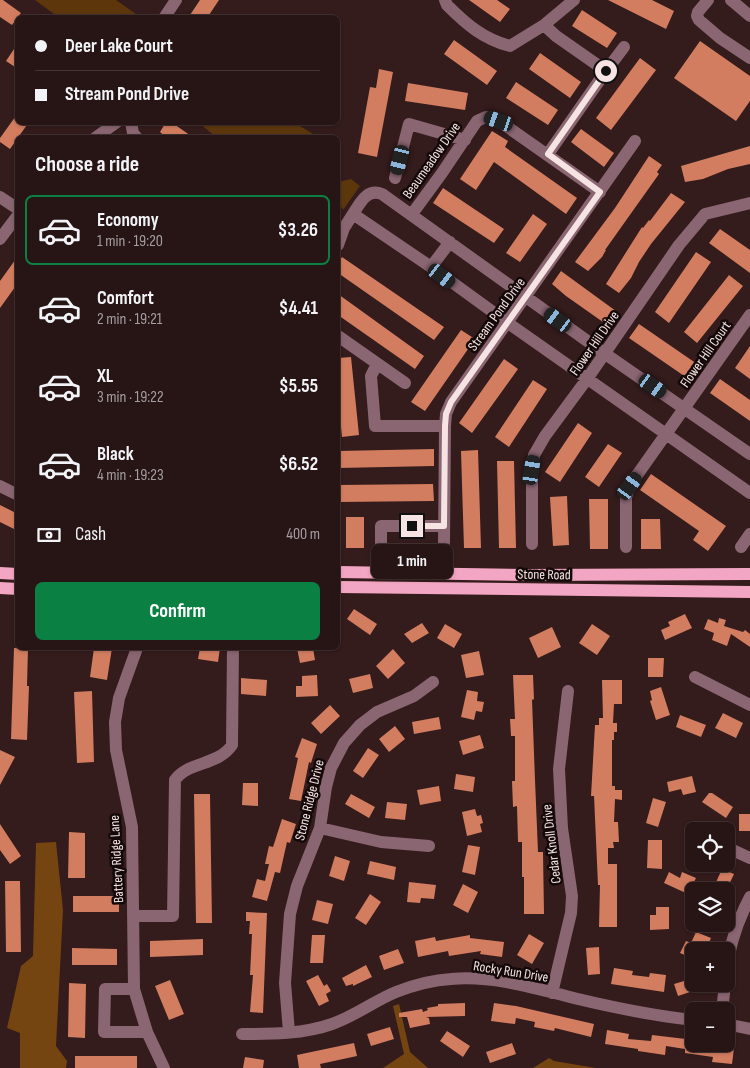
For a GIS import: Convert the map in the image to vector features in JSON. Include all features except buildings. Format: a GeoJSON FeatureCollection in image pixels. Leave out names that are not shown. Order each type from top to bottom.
{"type":"FeatureCollection","features":[{"type":"Feature","properties":{"kind":"main road","name":"Stone Road"},"geometry":{"type":"LineString","coordinates":[[340,572],[528,575],[750,574]]}},
{"type":"Feature","properties":{"kind":"main road"},"geometry":{"type":"LineString","coordinates":[[0,573],[15,574]]}},
{"type":"Feature","properties":{"kind":"main road","name":"Stone Road"},"geometry":{"type":"LineString","coordinates":[[340,587],[750,592]]}},
{"type":"Feature","properties":{"kind":"main road"},"geometry":{"type":"LineString","coordinates":[[0,588],[15,589]]}},
{"type":"Feature","properties":{"kind":"street"},"geometry":{"type":"LineString","coordinates":[[166,15],[176,0]]}},
{"type":"Feature","properties":{"kind":"street"},"geometry":{"type":"LineString","coordinates":[[445,0],[447,5],[469,27],[498,43],[510,46],[544,25],[574,0]]}},
{"type":"Feature","properties":{"kind":"street"},"geometry":{"type":"LineString","coordinates":[[708,0],[698,12],[697,16],[702,23],[720,38],[748,54]]}},
{"type":"Feature","properties":{"kind":"street"},"geometry":{"type":"LineString","coordinates":[[731,0],[750,16]]}},
{"type":"Feature","properties":{"kind":"street"},"geometry":{"type":"LineString","coordinates":[[544,25],[556,36],[606,71]]}},
{"type":"Feature","properties":{"kind":"street"},"geometry":{"type":"LineString","coordinates":[[548,154],[624,47]]}},
{"type":"Feature","properties":{"kind":"street","name":"Beaumeadow Drive"},"geometry":{"type":"LineString","coordinates":[[412,214],[477,121],[486,117],[499,121],[600,192]]}},
{"type":"Feature","properties":{"kind":"street"},"geometry":{"type":"LineString","coordinates":[[395,178],[409,124],[465,140]]}},
{"type":"Feature","properties":{"kind":"street"},"geometry":{"type":"LineString","coordinates":[[99,135],[113,125]]}},
{"type":"Feature","properties":{"kind":"street","name":"Stream Pond Drive"},"geometry":{"type":"LineString","coordinates":[[444,543],[445,426],[446,414],[451,402],[635,141]]}},
{"type":"Feature","properties":{"kind":"street"},"geometry":{"type":"LineString","coordinates":[[340,239],[344,228],[365,197],[370,192],[377,192],[412,214],[604,353],[750,454]]}},
{"type":"Feature","properties":{"kind":"street"},"geometry":{"type":"LineString","coordinates":[[0,196],[15,207]]}},
{"type":"Feature","properties":{"kind":"street","name":"Flower Hill Drive"},"geometry":{"type":"LineString","coordinates":[[532,544],[532,470],[534,455],[544,436],[587,379],[679,245],[705,214],[750,203]]}},
{"type":"Feature","properties":{"kind":"street"},"geometry":{"type":"LineString","coordinates":[[353,214],[750,492]]}},
{"type":"Feature","properties":{"kind":"street"},"geometry":{"type":"LineString","coordinates":[[0,239],[15,219]]}},
{"type":"Feature","properties":{"kind":"street"},"geometry":{"type":"LineString","coordinates":[[431,267],[450,242]]}},
{"type":"Feature","properties":{"kind":"street","name":"Flower Hill Court"},"geometry":{"type":"LineString","coordinates":[[626,547],[626,497],[630,486],[750,315]]}},
{"type":"Feature","properties":{"kind":"street"},"geometry":{"type":"LineString","coordinates":[[340,337],[405,383]]}},
{"type":"Feature","properties":{"kind":"street"},"geometry":{"type":"LineString","coordinates":[[377,364],[372,376],[375,426],[445,426]]}},
{"type":"Feature","properties":{"kind":"street"},"geometry":{"type":"LineString","coordinates":[[0,486],[15,493]]}},
{"type":"Feature","properties":{"kind":"street"},"geometry":{"type":"LineString","coordinates":[[381,544],[381,526],[444,526]]}},
{"type":"Feature","properties":{"kind":"street"},"geometry":{"type":"LineString","coordinates":[[741,547],[750,534]]}},
{"type":"Feature","properties":{"kind":"street","name":"Battery Ridge Lane"},"geometry":{"type":"LineString","coordinates":[[136,650],[119,698],[115,722],[116,750],[132,827],[134,989],[147,1032],[164,1068]]}},
{"type":"Feature","properties":{"kind":"street"},"geometry":{"type":"LineString","coordinates":[[134,916],[173,916],[175,780],[187,770],[206,764],[225,754],[232,745],[233,650]]}},
{"type":"Feature","properties":{"kind":"street"},"geometry":{"type":"LineString","coordinates":[[695,677],[750,705]]}},
{"type":"Feature","properties":{"kind":"street","name":"Stone Ridge Drive"},"geometry":{"type":"LineString","coordinates":[[289,1032],[285,982],[290,914],[297,886],[320,828],[328,777],[336,757],[344,743],[360,725],[377,712],[414,696],[433,682]]}},
{"type":"Feature","properties":{"kind":"street","name":"Cedar Knoll Drive"},"geometry":{"type":"LineString","coordinates":[[552,992],[571,913],[572,896],[562,828],[559,769],[568,691]]}},
{"type":"Feature","properties":{"kind":"street"},"geometry":{"type":"LineString","coordinates":[[320,828],[380,842],[429,846]]}},
{"type":"Feature","properties":{"kind":"street"},"geometry":{"type":"LineString","coordinates":[[735,851],[750,858]]}},
{"type":"Feature","properties":{"kind":"street"},"geometry":{"type":"LineString","coordinates":[[732,942],[748,906]]}},
{"type":"Feature","properties":{"kind":"street","name":"Rocky Run Drive"},"geometry":{"type":"LineString","coordinates":[[242,1034],[313,1030],[332,1024],[395,993],[421,984],[438,980],[481,978],[646,1014],[685,1019]]}},
{"type":"Feature","properties":{"kind":"street"},"geometry":{"type":"LineString","coordinates":[[134,989],[105,989],[104,1032],[147,1032]]}},
{"type":"Feature","properties":{"kind":"street"},"geometry":{"type":"LineString","coordinates":[[735,1026],[750,1029]]}},
{"type":"Feature","properties":{"kind":"shaded area"},"geometry":{"type":"Polygon","coordinates":[[[35,0],[116,0],[137,15],[55,15],[35,0]]]}},
{"type":"Feature","properties":{"kind":"shaded area"},"geometry":{"type":"Polygon","coordinates":[[[201,125],[298,125],[315,135],[214,135],[201,125]]]}},
{"type":"Feature","properties":{"kind":"shaded area"},"geometry":{"type":"Polygon","coordinates":[[[351,179],[360,186],[343,210],[340,205],[340,182],[351,179]]]}},
{"type":"Feature","properties":{"kind":"shaded area"},"geometry":{"type":"Polygon","coordinates":[[[56,842],[63,910],[56,1046],[67,1061],[66,1068],[20,1068],[20,1033],[7,1028],[21,966],[33,956],[36,843],[56,842]]]}},
{"type":"Feature","properties":{"kind":"shaded area"},"geometry":{"type":"Polygon","coordinates":[[[399,1004],[410,1052],[428,1068],[383,1068],[404,1054],[393,1006],[399,1004]]]}},
{"type":"Feature","properties":{"kind":"shaded area"},"geometry":{"type":"Polygon","coordinates":[[[549,1058],[554,1061],[596,1068],[533,1068],[549,1058]]]}},
{"type":"Feature","properties":{"kind":"route"},"geometry":{"type":"LineString","coordinates":[[412,526],[444,526],[445,426],[446,414],[451,402],[600,192],[548,154],[606,71]]}}]}
